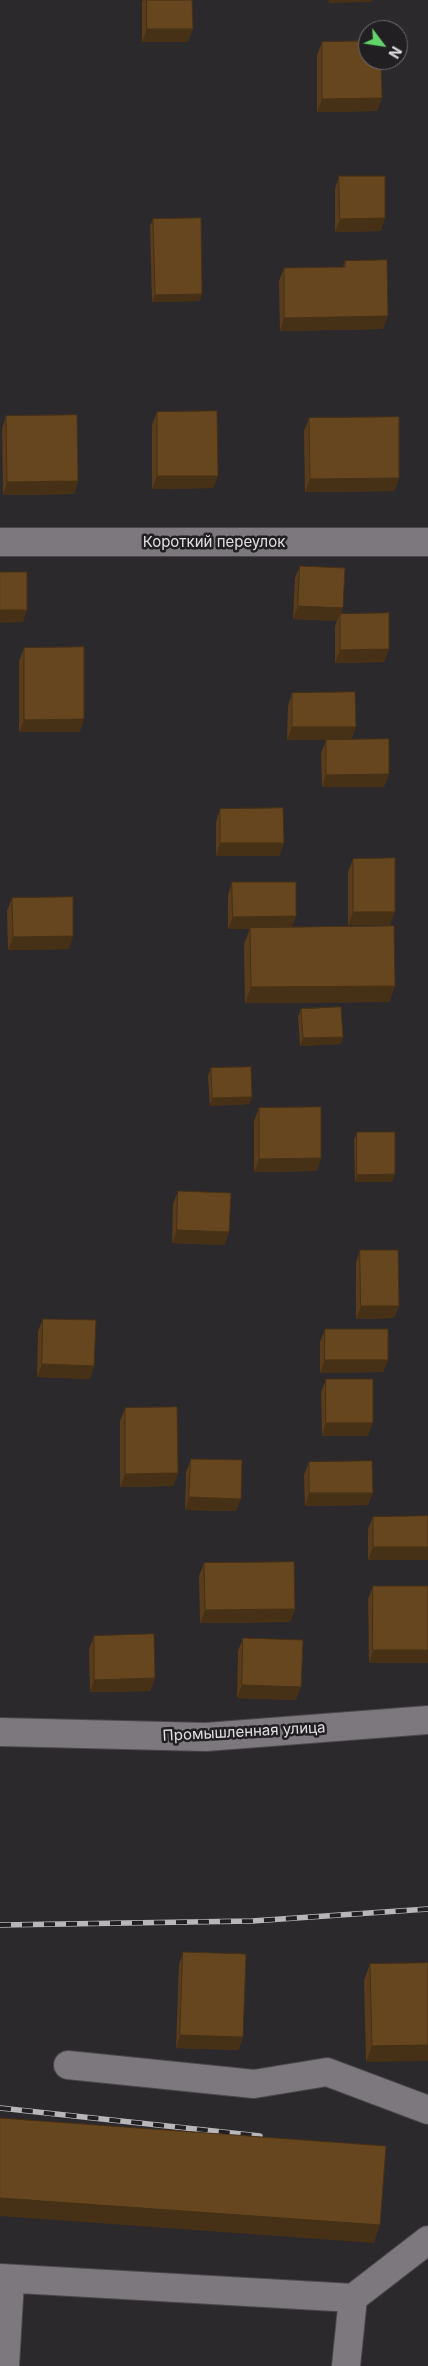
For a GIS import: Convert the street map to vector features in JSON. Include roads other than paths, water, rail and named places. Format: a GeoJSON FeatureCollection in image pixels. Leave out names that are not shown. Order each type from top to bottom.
{"type":"FeatureCollection","features":[{"type":"Feature","properties":{"kind":"street","name":"Короткий переулок"},"geometry":{"type":"LineString","coordinates":[[0,542],[428,542]]}},
{"type":"Feature","properties":{"kind":"street","name":"Промышленная улица"},"geometry":{"type":"LineString","coordinates":[[0,1732],[206,1736],[428,1720]]}},
{"type":"Feature","properties":{"kind":"street"},"geometry":{"type":"LineString","coordinates":[[68,2064],[254,2084],[326,2072],[428,2110]]}},
{"type":"Feature","properties":{"kind":"street"},"geometry":{"type":"LineString","coordinates":[[6,2366],[5,2280],[353,2298],[428,2240]]}},
{"type":"Feature","properties":{"kind":"street"},"geometry":{"type":"LineString","coordinates":[[346,2366],[353,2298]]}},
{"type":"Feature","properties":{"kind":"railway"},"geometry":{"type":"LineString","coordinates":[[0,1925],[252,1921],[428,1909]]}},
{"type":"Feature","properties":{"kind":"railway"},"geometry":{"type":"LineString","coordinates":[[0,2108],[260,2136]]}}]}
